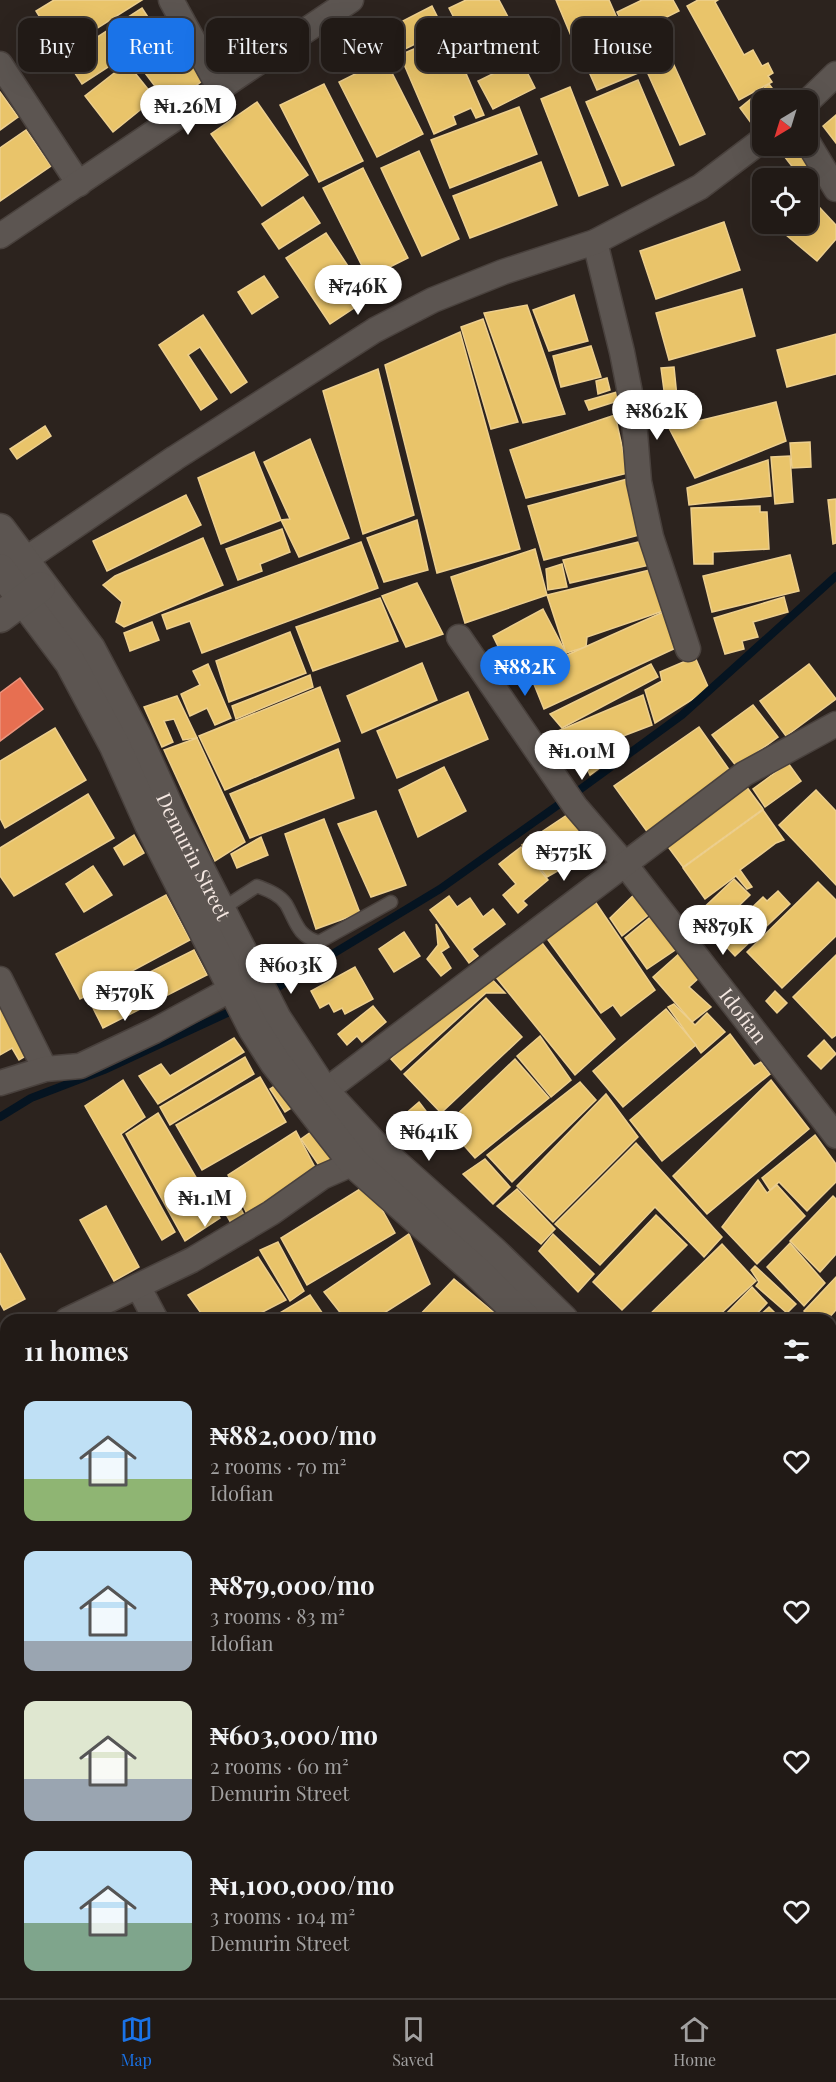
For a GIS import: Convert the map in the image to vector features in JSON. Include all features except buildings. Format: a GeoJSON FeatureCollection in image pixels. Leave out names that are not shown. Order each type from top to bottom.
{"type":"FeatureCollection","features":[{"type":"Feature","properties":{"kind":"street"},"geometry":{"type":"LineString","coordinates":[[171,0],[220,89]]}},
{"type":"Feature","properties":{"kind":"street"},"geometry":{"type":"LineString","coordinates":[[0,236],[351,0]]}},
{"type":"Feature","properties":{"kind":"street"},"geometry":{"type":"LineString","coordinates":[[0,64],[79,184]]}},
{"type":"Feature","properties":{"kind":"street"},"geometry":{"type":"LineString","coordinates":[[818,91],[836,74]]}},
{"type":"Feature","properties":{"kind":"street"},"geometry":{"type":"LineString","coordinates":[[9,568],[375,330],[433,300],[503,272],[595,242],[700,187],[752,148]]}},
{"type":"Feature","properties":{"kind":"street"},"geometry":{"type":"LineString","coordinates":[[816,156],[836,189]]}},
{"type":"Feature","properties":{"kind":"street"},"geometry":{"type":"LineString","coordinates":[[595,242],[622,351],[633,408],[639,482],[651,537],[688,649]]}},
{"type":"Feature","properties":{"kind":"street","name":"Demurin Street"},"geometry":{"type":"LineString","coordinates":[[0,529],[9,568],[33,592],[115,746],[150,824],[210,916],[249,988],[265,1024],[275,1062],[354,1163],[475,1270],[520,1314]]}},
{"type":"Feature","properties":{"kind":"street"},"geometry":{"type":"LineString","coordinates":[[0,617],[33,592]]}},
{"type":"Feature","properties":{"kind":"street","name":"Idofian"},"geometry":{"type":"LineString","coordinates":[[459,637],[574,806],[624,862],[836,1136]]}},
{"type":"Feature","properties":{"kind":"street"},"geometry":{"type":"LineString","coordinates":[[324,1092],[624,862],[744,774],[836,724]]}},
{"type":"Feature","properties":{"kind":"street"},"geometry":{"type":"LineString","coordinates":[[0,979],[45,1069]]}},
{"type":"Feature","properties":{"kind":"street"},"geometry":{"type":"LineString","coordinates":[[0,1083],[45,1069],[80,1066],[249,988]]}},
{"type":"Feature","properties":{"kind":"street","name":"Demurin Street"},"geometry":{"type":"LineString","coordinates":[[265,1024],[373,1145],[492,1252],[557,1314]]}},
{"type":"Feature","properties":{"kind":"street"},"geometry":{"type":"LineString","coordinates":[[80,1314],[192,1260],[270,1213],[322,1178],[354,1163]]}},
{"type":"Feature","properties":{"kind":"street"},"geometry":{"type":"LineString","coordinates":[[138,1286],[153,1314]]}},
{"type":"Feature","properties":{"kind":"lane"},"geometry":{"type":"LineString","coordinates":[[210,916],[257,886],[272,892],[285,903],[292,921],[307,939],[319,942],[391,902]]}},
{"type":"Feature","properties":{"kind":"waterway"},"geometry":{"type":"LineString","coordinates":[[268,993],[440,889],[682,715],[836,576]]}},
{"type":"Feature","properties":{"kind":"waterway"},"geometry":{"type":"LineString","coordinates":[[0,1117],[31,1098],[104,1070],[236,1009]]}}]}
